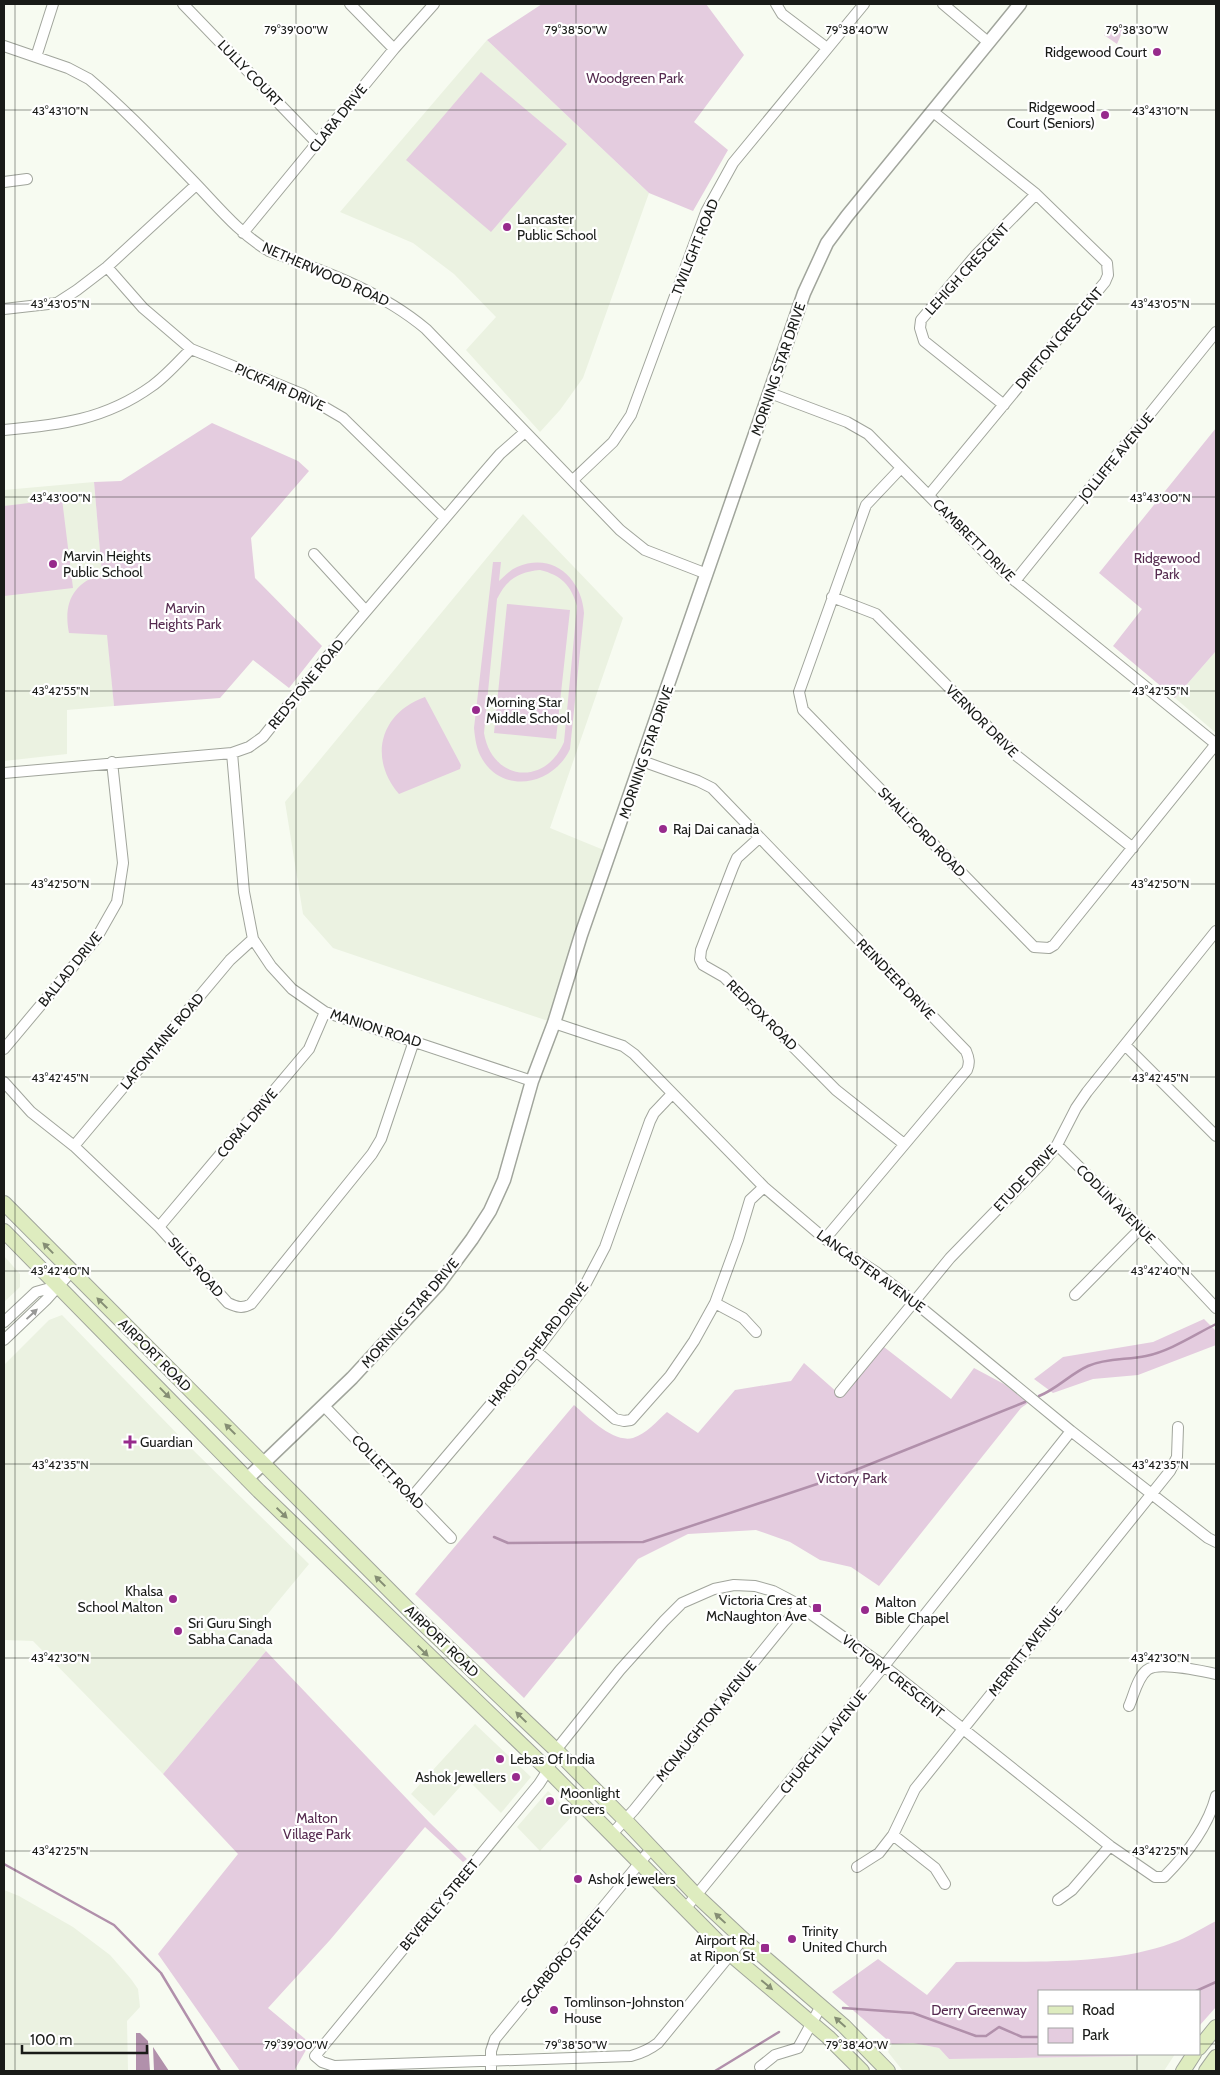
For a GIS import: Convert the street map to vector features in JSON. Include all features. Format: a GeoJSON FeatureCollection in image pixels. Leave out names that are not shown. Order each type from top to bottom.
{"type":"FeatureCollection","features":[{"type":"Feature","properties":{"kind":"main road","name":"AIRPORT ROAD"},"geometry":{"type":"LineString","coordinates":[[4,1203],[414,1615],[556,1750],[697,1896],[743,1939],[859,2040],[888,2071]]}},
{"type":"Feature","properties":{"kind":"main road","name":"AIRPORT ROAD"},"geometry":{"type":"LineString","coordinates":[[4,1230],[247,1479],[404,1633],[548,1770],[730,1954],[844,2052],[862,2071]]}},
{"type":"Feature","properties":{"kind":"main road"},"geometry":{"type":"LineString","coordinates":[[332,1562],[346,1546]]}},
{"type":"Feature","properties":{"kind":"main road"},"geometry":{"type":"LineString","coordinates":[[404,1633],[414,1615]]}},
{"type":"Feature","properties":{"kind":"main road"},"geometry":{"type":"LineString","coordinates":[[1200,2047],[1216,2027]]}},
{"type":"Feature","properties":{"kind":"main road"},"geometry":{"type":"LineString","coordinates":[[1183,2071],[1193,2055]]}},
{"type":"Feature","properties":{"kind":"main road"},"geometry":{"type":"LineString","coordinates":[[1206,2071],[1216,2057]]}},
{"type":"Feature","properties":{"kind":"street"},"geometry":{"type":"LineString","coordinates":[[36,57],[54,4]]}},
{"type":"Feature","properties":{"kind":"street","name":"LULLY COURT"},"geometry":{"type":"LineString","coordinates":[[183,4],[317,143]]}},
{"type":"Feature","properties":{"kind":"street"},"geometry":{"type":"LineString","coordinates":[[350,4],[394,49]]}},
{"type":"Feature","properties":{"kind":"street","name":"CLARA DRIVE"},"geometry":{"type":"LineString","coordinates":[[243,233],[394,49],[434,4]]}},
{"type":"Feature","properties":{"kind":"street"},"geometry":{"type":"LineString","coordinates":[[776,4],[782,14],[827,48]]}},
{"type":"Feature","properties":{"kind":"street","name":"TWILIGHT ROAD"},"geometry":{"type":"LineString","coordinates":[[573,480],[614,442],[632,415],[706,212],[734,163],[864,4]]}},
{"type":"Feature","properties":{"kind":"street"},"geometry":{"type":"LineString","coordinates":[[943,4],[988,42]]}},
{"type":"Feature","properties":{"kind":"street","name":"MORNING STAR DRIVE"},"geometry":{"type":"LineString","coordinates":[[247,1479],[324,1406],[438,1285],[472,1240],[490,1211],[504,1180],[532,1081],[554,1023],[581,935],[804,293],[828,244],[847,216],[1020,4]]}},
{"type":"Feature","properties":{"kind":"street","name":"NETHERWOOD ROAD"},"geometry":{"type":"LineString","coordinates":[[4,46],[78,72],[89,79],[243,233],[269,251],[378,295],[396,306],[426,329],[620,530],[638,544],[660,556],[707,574]]}},
{"type":"Feature","properties":{"kind":"street","name":"DRIFTON CRESCENT"},"geometry":{"type":"LineString","coordinates":[[929,495],[1105,282],[1108,275],[1107,263],[1036,194],[932,111]]}},
{"type":"Feature","properties":{"kind":"street"},"geometry":{"type":"LineString","coordinates":[[4,182],[27,179]]}},
{"type":"Feature","properties":{"kind":"street"},"geometry":{"type":"LineString","coordinates":[[4,308],[56,303],[77,290],[107,267],[196,185]]}},
{"type":"Feature","properties":{"kind":"street","name":"LEHIGH CRESCENT"},"geometry":{"type":"LineString","coordinates":[[1004,405],[924,341],[920,328],[921,320],[975,256],[1036,194]]}},
{"type":"Feature","properties":{"kind":"street","name":"PICKFAIR DRIVE"},"geometry":{"type":"LineString","coordinates":[[107,267],[143,308],[191,349],[302,394],[343,418],[445,518]]}},
{"type":"Feature","properties":{"kind":"street","name":"JOLLIFFE AVENUE"},"geometry":{"type":"LineString","coordinates":[[1015,581],[1216,332]]}},
{"type":"Feature","properties":{"kind":"street"},"geometry":{"type":"LineString","coordinates":[[4,430],[62,424],[85,419],[109,410],[153,386],[191,349]]}},
{"type":"Feature","properties":{"kind":"street","name":"CAMBRETT DRIVE"},"geometry":{"type":"LineString","coordinates":[[770,393],[858,427],[868,434],[990,560],[1162,702],[1216,744]]}},
{"type":"Feature","properties":{"kind":"street","name":"REDSTONE ROAD"},"geometry":{"type":"LineString","coordinates":[[4,773],[112,762],[232,753],[249,747],[263,737],[366,611],[500,454],[525,432]]}},
{"type":"Feature","properties":{"kind":"street","name":"SHALLFORD ROAD"},"geometry":{"type":"LineString","coordinates":[[901,468],[866,505],[799,692],[804,710],[1034,947],[1049,948],[1054,945],[1216,744]]}},
{"type":"Feature","properties":{"kind":"street"},"geometry":{"type":"LineString","coordinates":[[314,554],[366,611]]}},
{"type":"Feature","properties":{"kind":"street","name":"VERNOR DRIVE"},"geometry":{"type":"LineString","coordinates":[[832,597],[876,614],[1021,760],[1133,848]]}},
{"type":"Feature","properties":{"kind":"street","name":"MANION ROAD"},"geometry":{"type":"LineString","coordinates":[[232,753],[244,892],[253,939],[272,966],[292,989],[325,1012],[532,1081]]}},
{"type":"Feature","properties":{"kind":"street","name":"REINDEER DRIVE"},"geometry":{"type":"LineString","coordinates":[[642,761],[712,788],[966,1051],[969,1064],[967,1070],[825,1239]]}},
{"type":"Feature","properties":{"kind":"street","name":"BALLAD DRIVE"},"geometry":{"type":"LineString","coordinates":[[4,1049],[96,939],[117,902],[123,863],[112,762]]}},
{"type":"Feature","properties":{"kind":"street","name":"REDFOX ROAD"},"geometry":{"type":"LineString","coordinates":[[759,838],[737,858],[733,867],[700,950],[703,965],[724,977],[836,1090],[904,1144]]}},
{"type":"Feature","properties":{"kind":"street","name":"ETUDE DRIVE"},"geometry":{"type":"LineString","coordinates":[[840,1392],[950,1258],[1057,1145],[1076,1108],[1087,1092],[1216,931]]}},
{"type":"Feature","properties":{"kind":"street","name":"LAFONTAINE ROAD"},"geometry":{"type":"LineString","coordinates":[[74,1146],[230,960],[253,939]]}},
{"type":"Feature","properties":{"kind":"street","name":"CORAL DRIVE"},"geometry":{"type":"LineString","coordinates":[[159,1227],[309,1049],[325,1012]]}},
{"type":"Feature","properties":{"kind":"street","name":"LANCASTER AVENUE"},"geometry":{"type":"LineString","coordinates":[[554,1023],[623,1046],[634,1054],[764,1187],[825,1239],[876,1272],[1071,1431],[1208,1538],[1216,1542]]}},
{"type":"Feature","properties":{"kind":"street","name":"SILLS ROAD"},"geometry":{"type":"LineString","coordinates":[[4,1082],[31,1112],[74,1146],[159,1227],[228,1303],[245,1308],[251,1304],[382,1139],[414,1041]]}},
{"type":"Feature","properties":{"kind":"street"},"geometry":{"type":"LineString","coordinates":[[1126,1045],[1214,1130]]}},
{"type":"Feature","properties":{"kind":"street","name":"HAROLD SHEARD DRIVE"},"geometry":{"type":"LineString","coordinates":[[412,1497],[536,1351],[583,1289],[605,1247],[650,1121],[672,1094]]}},
{"type":"Feature","properties":{"kind":"street","name":"CODLIN AVENUE"},"geometry":{"type":"LineString","coordinates":[[1057,1145],[1141,1228],[1216,1308]]}},
{"type":"Feature","properties":{"kind":"street"},"geometry":{"type":"LineString","coordinates":[[536,1351],[615,1419],[624,1422],[631,1420],[670,1376],[694,1341],[715,1303],[738,1240],[750,1200],[764,1187]]}},
{"type":"Feature","properties":{"kind":"street"},"geometry":{"type":"LineString","coordinates":[[1075,1295],[1141,1228]]}},
{"type":"Feature","properties":{"kind":"street"},"geometry":{"type":"LineString","coordinates":[[4,1340],[46,1300],[71,1272]]}},
{"type":"Feature","properties":{"kind":"street"},"geometry":{"type":"LineString","coordinates":[[4,1322],[36,1292],[58,1286]]}},
{"type":"Feature","properties":{"kind":"street"},"geometry":{"type":"LineString","coordinates":[[715,1303],[743,1318],[756,1332]]}},
{"type":"Feature","properties":{"kind":"street","name":"COLLETT ROAD"},"geometry":{"type":"LineString","coordinates":[[324,1406],[452,1538]]}},
{"type":"Feature","properties":{"kind":"street","name":"MERRITT AVENUE"},"geometry":{"type":"LineString","coordinates":[[857,1867],[879,1853],[893,1835],[915,1788],[1170,1471],[1178,1457],[1178,1428]]}},
{"type":"Feature","properties":{"kind":"street","name":"CHURCHILL AVENUE"},"geometry":{"type":"LineString","coordinates":[[685,1909],[884,1666],[1071,1431]]}},
{"type":"Feature","properties":{"kind":"street","name":"VICTORY CRESCENT"},"geometry":{"type":"LineString","coordinates":[[556,1750],[620,1670],[682,1603],[714,1589],[734,1585],[755,1586],[773,1590],[800,1605],[884,1666],[1110,1846],[1155,1877],[1164,1877],[1203,1830],[1216,1796]]}},
{"type":"Feature","properties":{"kind":"street","name":"MCNAUGHTON AVENUE"},"geometry":{"type":"LineString","coordinates":[[611,1835],[800,1605]]}},
{"type":"Feature","properties":{"kind":"street"},"geometry":{"type":"LineString","coordinates":[[1129,1706],[1141,1677],[1148,1670],[1164,1666],[1216,1674]]}},
{"type":"Feature","properties":{"kind":"street","name":"BEVERLEY STREET"},"geometry":{"type":"LineString","coordinates":[[490,2060],[334,2066],[322,2062],[315,2056],[539,1784],[548,1770],[556,1750]]}},
{"type":"Feature","properties":{"kind":"street"},"geometry":{"type":"LineString","coordinates":[[893,1835],[935,1868],[945,1884]]}},
{"type":"Feature","properties":{"kind":"street"},"geometry":{"type":"LineString","coordinates":[[1058,1900],[1072,1890],[1110,1846]]}},
{"type":"Feature","properties":{"kind":"street","name":"SCARBORO STREET"},"geometry":{"type":"LineString","coordinates":[[491,2071],[492,2044],[495,2039],[651,1849]]}},
{"type":"Feature","properties":{"kind":"street"},"geometry":{"type":"LineString","coordinates":[[490,2060],[631,2056],[642,2053],[658,2043],[743,1939]]}},
{"type":"Feature","properties":{"kind":"street"},"geometry":{"type":"LineString","coordinates":[[760,2067],[775,2055],[798,2048],[821,2006]]}},
{"type":"Feature","properties":{"kind":"shaded area","name":"Lancaster Public School"},"geometry":{"type":"Polygon","coordinates":[[[487,40],[649,193],[583,378],[560,410],[540,432],[466,350],[496,317],[454,274],[413,243],[340,212],[487,40]]]}},
{"type":"Feature","properties":{"kind":"shaded area","name":"Marvin Heights Public School"},"geometry":{"type":"Polygon","coordinates":[[[94,482],[114,706],[67,710],[67,754],[4,761],[4,490],[94,482]]]}},
{"type":"Feature","properties":{"kind":"shaded area","name":"Morning Star Middle School"},"geometry":{"type":"Polygon","coordinates":[[[523,514],[623,618],[550,828],[611,853],[554,1023],[333,948],[303,914],[285,802],[523,514]]]}},
{"type":"Feature","properties":{"kind":"shaded area"},"geometry":{"type":"Polygon","coordinates":[[[1216,651],[1216,733],[1175,698],[1216,651]]]}},
{"type":"Feature","properties":{"kind":"shaded area"},"geometry":{"type":"Polygon","coordinates":[[[4,1256],[20,1274],[20,1287],[4,1302],[4,1256]]]}},
{"type":"Feature","properties":{"kind":"shaded area"},"geometry":{"type":"Polygon","coordinates":[[[62,1315],[190,1447],[309,1564],[251,1634],[266,1651],[163,1774],[33,1641],[4,1640],[4,1365],[49,1320],[62,1315]]]}},
{"type":"Feature","properties":{"kind":"shaded area"},"geometry":{"type":"Polygon","coordinates":[[[475,1724],[531,1777],[501,1813],[467,1779],[434,1816],[411,1794],[475,1724]]]}},
{"type":"Feature","properties":{"kind":"shaded area"},"geometry":{"type":"Polygon","coordinates":[[[548,1791],[573,1815],[540,1851],[517,1827],[548,1791]]]}},
{"type":"Feature","properties":{"kind":"shaded area"},"geometry":{"type":"Polygon","coordinates":[[[4,1890],[19,1896],[73,1927],[110,1955],[138,1989],[140,2007],[127,2021],[128,2071],[4,2071],[4,1890]]]}},
{"type":"Feature","properties":{"kind":"shaded area"},"geometry":{"type":"Polygon","coordinates":[[[136,2033],[140,2033],[148,2041],[150,2071],[136,2071],[136,2033]]]}},
{"type":"Feature","properties":{"kind":"shaded area"},"geometry":{"type":"Polygon","coordinates":[[[913,2043],[939,2048],[949,2059],[1174,2055],[1164,2071],[903,2071],[888,2052],[892,2044],[913,2043]]]}},
{"type":"Feature","properties":{"kind":"shaded area"},"geometry":{"type":"Polygon","coordinates":[[[153,2047],[169,2071],[154,2071],[153,2047]]]}},
{"type":"Feature","properties":{"kind":"green space","name":"Woodgreen Park"},"geometry":{"type":"Polygon","coordinates":[[[542,4],[706,4],[744,55],[694,122],[728,150],[693,211],[649,193],[487,40],[542,4]]]}},
{"type":"Feature","properties":{"kind":"green space"},"geometry":{"type":"Polygon","coordinates":[[[1117,26],[1123,30],[1117,44],[1104,35],[1117,26]]]}},
{"type":"Feature","properties":{"kind":"green space"},"geometry":{"type":"Polygon","coordinates":[[[481,72],[567,144],[491,232],[406,160],[481,72]]]}},
{"type":"Feature","properties":{"kind":"green space","name":"Marvin Heights Park"},"geometry":{"type":"Polygon","coordinates":[[[212,423],[298,461],[309,471],[251,538],[255,578],[322,646],[289,688],[253,660],[220,698],[114,706],[107,635],[69,633],[68,622],[69,604],[72,596],[84,583],[102,574],[94,482],[121,481],[212,423]]]}},
{"type":"Feature","properties":{"kind":"green space","name":"Ridgewood Park"},"geometry":{"type":"Polygon","coordinates":[[[1216,428],[1216,651],[1175,698],[1113,646],[1142,609],[1099,573],[1216,428]]]}},
{"type":"Feature","properties":{"kind":"green space"},"geometry":{"type":"Polygon","coordinates":[[[62,499],[73,588],[4,596],[4,506],[62,499]]]}},
{"type":"Feature","properties":{"kind":"green space"},"geometry":{"type":"Polygon","coordinates":[[[493,562],[501,562],[499,581],[514,568],[530,563],[542,563],[563,571],[578,589],[584,613],[570,749],[562,762],[552,771],[539,778],[513,781],[500,777],[489,768],[480,755],[474,728],[493,562]],[[540,570],[519,575],[504,587],[497,599],[484,733],[489,749],[497,761],[508,769],[520,772],[532,772],[545,766],[555,757],[564,742],[577,606],[572,592],[564,582],[540,570]]]}},
{"type":"Feature","properties":{"kind":"green space"},"geometry":{"type":"Polygon","coordinates":[[[507,604],[570,610],[556,739],[494,733],[507,604]]]}},
{"type":"Feature","properties":{"kind":"green space"},"geometry":{"type":"Polygon","coordinates":[[[425,697],[461,765],[460,769],[399,794],[389,780],[384,766],[383,738],[389,725],[398,714],[410,704],[425,697]]]}},
{"type":"Feature","properties":{"kind":"green space"},"geometry":{"type":"Polygon","coordinates":[[[1204,1319],[1216,1331],[1216,1345],[1138,1375],[1093,1379],[1053,1393],[1034,1379],[1063,1357],[1153,1342],[1204,1319]]]}},
{"type":"Feature","properties":{"kind":"green space","name":"Victory Park"},"geometry":{"type":"Polygon","coordinates":[[[884,1347],[951,1399],[974,1368],[1004,1384],[1028,1403],[1021,1408],[879,1586],[851,1567],[820,1560],[790,1542],[756,1530],[688,1534],[638,1559],[524,1698],[415,1594],[574,1405],[601,1428],[617,1437],[625,1439],[642,1434],[667,1412],[698,1433],[735,1390],[791,1381],[804,1363],[838,1393],[884,1347]]]}},
{"type":"Feature","properties":{"kind":"green space","name":"Malton Village Park"},"geometry":{"type":"Polygon","coordinates":[[[266,1651],[429,1822],[467,1859],[463,1862],[425,1827],[330,1940],[268,2008],[310,2043],[294,2071],[240,2071],[158,1954],[238,1854],[163,1774],[266,1651]]]}},
{"type":"Feature","properties":{"kind":"green space","name":"Derry Greenway"},"geometry":{"type":"Polygon","coordinates":[[[1216,1921],[1216,2007],[1200,2025],[1200,1990],[1038,1990],[1038,2055],[1135,2056],[949,2059],[939,2048],[913,2043],[892,2044],[832,1992],[878,1959],[927,1995],[956,1962],[1066,1961],[1122,1956],[1172,1943],[1216,1921]]]}},
{"type":"Feature","properties":{"kind":"waterway"},"geometry":{"type":"LineString","coordinates":[[1039,1396],[1075,1373],[1095,1363],[1155,1354],[1173,1347],[1216,1324]]}},
{"type":"Feature","properties":{"kind":"waterway"},"geometry":{"type":"LineString","coordinates":[[494,1537],[508,1543],[643,1542],[838,1477],[1025,1402]]}},
{"type":"Feature","properties":{"kind":"waterway"},"geometry":{"type":"LineString","coordinates":[[4,1864],[114,1925],[161,1973],[220,2071]]}},
{"type":"Feature","properties":{"kind":"waterway"},"geometry":{"type":"LineString","coordinates":[[1198,1990],[1216,1982]]}},
{"type":"Feature","properties":{"kind":"waterway"},"geometry":{"type":"LineString","coordinates":[[843,2008],[913,2013],[976,2036],[986,2036],[999,2027],[1022,2037],[1038,2037]]}},
{"type":"Feature","properties":{"kind":"waterway"},"geometry":{"type":"LineString","coordinates":[[715,2071],[779,2032]]}},
{"type":"Feature","properties":{"kind":"place","name":"Ridgewood Court"},"geometry":{"type":"Point","coordinates":[1157,52]}},
{"type":"Feature","properties":{"kind":"place","name":"Ridgewood Court (Seniors)"},"geometry":{"type":"Point","coordinates":[1105,115]}},
{"type":"Feature","properties":{"kind":"place","name":"Lancaster Public School"},"geometry":{"type":"Point","coordinates":[507,227]}},
{"type":"Feature","properties":{"kind":"place","name":"Marvin Heights Public School"},"geometry":{"type":"Point","coordinates":[53,564]}},
{"type":"Feature","properties":{"kind":"place","name":"Morning Star Middle School"},"geometry":{"type":"Point","coordinates":[476,710]}},
{"type":"Feature","properties":{"kind":"place","name":"Raj Dai canada"},"geometry":{"type":"Point","coordinates":[663,829]}},
{"type":"Feature","properties":{"kind":"place","name":"Guardian"},"geometry":{"type":"Point","coordinates":[130,1442]}},
{"type":"Feature","properties":{"kind":"place","name":"Khalsa School Malton"},"geometry":{"type":"Point","coordinates":[173,1599]}},
{"type":"Feature","properties":{"kind":"place","name":"Victoria Cres at McNaughton Ave"},"geometry":{"type":"Point","coordinates":[817,1608]}},
{"type":"Feature","properties":{"kind":"place","name":"Malton Bible Chapel"},"geometry":{"type":"Point","coordinates":[865,1610]}},
{"type":"Feature","properties":{"kind":"place","name":"Sri Guru Singh Sabha Canada"},"geometry":{"type":"Point","coordinates":[178,1631]}},
{"type":"Feature","properties":{"kind":"place","name":"Lebas Of India"},"geometry":{"type":"Point","coordinates":[500,1759]}},
{"type":"Feature","properties":{"kind":"place","name":"Ashok Jewellers"},"geometry":{"type":"Point","coordinates":[516,1777]}},
{"type":"Feature","properties":{"kind":"place","name":"Moonlight Grocers"},"geometry":{"type":"Point","coordinates":[550,1801]}},
{"type":"Feature","properties":{"kind":"place","name":"Ashok Jewelers"},"geometry":{"type":"Point","coordinates":[578,1879]}},
{"type":"Feature","properties":{"kind":"place","name":"Trinity United Church"},"geometry":{"type":"Point","coordinates":[792,1939]}},
{"type":"Feature","properties":{"kind":"place","name":"Airport Rd at Ripon St"},"geometry":{"type":"Point","coordinates":[765,1948]}},
{"type":"Feature","properties":{"kind":"place","name":"Tomlinson-Johnston House"},"geometry":{"type":"Point","coordinates":[554,2010]}}]}
